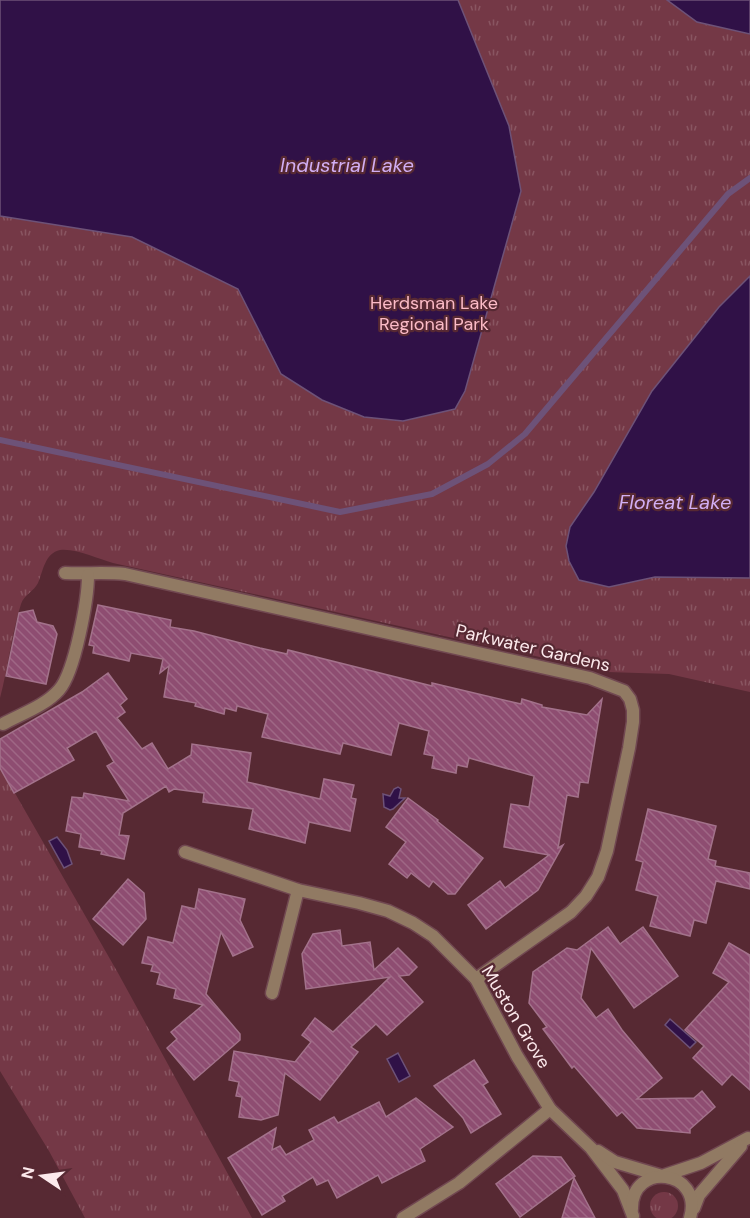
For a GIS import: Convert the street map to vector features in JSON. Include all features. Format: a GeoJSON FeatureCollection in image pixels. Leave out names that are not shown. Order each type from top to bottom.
{"type":"FeatureCollection","features":[{"type":"Feature","properties":{"kind":"street","name":"Parkwater Gardens"},"geometry":{"type":"LineString","coordinates":[[65,573],[125,574],[590,678],[624,691],[630,699],[633,722],[607,851],[598,877],[586,896],[571,912],[476,979]]}},
{"type":"Feature","properties":{"kind":"street"},"geometry":{"type":"LineString","coordinates":[[3,724],[45,702],[60,690],[77,644],[88,595],[88,574]]}},
{"type":"Feature","properties":{"kind":"street","name":"Muston Grove"},"geometry":{"type":"LineString","coordinates":[[185,852],[298,890],[388,911],[433,936],[476,979],[517,1056],[550,1109],[591,1148],[623,1190],[634,1217]]}},
{"type":"Feature","properties":{"kind":"street"},"geometry":{"type":"LineString","coordinates":[[272,993],[298,890]]}},
{"type":"Feature","properties":{"kind":"street"},"geometry":{"type":"LineString","coordinates":[[403,1218],[459,1183],[550,1109]]}},
{"type":"Feature","properties":{"kind":"street"},"geometry":{"type":"LineString","coordinates":[[634,1217],[632,1206],[637,1188],[653,1177],[701,1163],[749,1137]]}},
{"type":"Feature","properties":{"kind":"street"},"geometry":{"type":"LineString","coordinates":[[690,1217],[699,1195],[749,1137]]}},
{"type":"Feature","properties":{"kind":"street"},"geometry":{"type":"LineString","coordinates":[[591,1148],[615,1162],[680,1182],[687,1188],[691,1198],[690,1217]]}},
{"type":"Feature","properties":{"kind":"green space","name":"Herdsman Lake Regional Park"},"geometry":{"type":"Polygon","coordinates":[[[0,0],[750,0],[750,692],[669,674],[608,672],[113,563],[80,552],[60,550],[51,555],[45,563],[38,583],[21,604],[0,698],[0,0]]]}},
{"type":"Feature","properties":{"kind":"green space"},"geometry":{"type":"Polygon","coordinates":[[[0,767],[118,973],[252,1218],[85,1218],[49,1151],[0,1071],[0,767]]]}},
{"type":"Feature","properties":{"kind":"green space"},"geometry":{"type":"Polygon","coordinates":[[[664,1192],[674,1196],[678,1206],[674,1216],[664,1220],[654,1216],[650,1206],[654,1196],[664,1192]]]}},
{"type":"Feature","properties":{"kind":"water","name":"Industrial Lake"},"geometry":{"type":"Polygon","coordinates":[[[0,0],[458,0],[509,126],[521,191],[465,391],[455,409],[403,421],[364,417],[322,400],[281,374],[238,289],[132,237],[0,216],[0,0]]]}},
{"type":"Feature","properties":{"kind":"water"},"geometry":{"type":"Polygon","coordinates":[[[667,0],[750,0],[750,34],[697,22],[667,0]]]}},
{"type":"Feature","properties":{"kind":"water","name":"Floreat Lake"},"geometry":{"type":"Polygon","coordinates":[[[750,276],[750,578],[655,577],[609,587],[579,580],[569,561],[566,546],[570,527],[594,492],[652,391],[719,307],[750,276]]]}},
{"type":"Feature","properties":{"kind":"water"},"geometry":{"type":"Polygon","coordinates":[[[398,787],[401,789],[399,798],[405,798],[393,809],[384,807],[383,794],[390,796],[398,787]]]}},
{"type":"Feature","properties":{"kind":"water"},"geometry":{"type":"Polygon","coordinates":[[[57,837],[67,850],[72,864],[64,868],[49,841],[57,837]]]}},
{"type":"Feature","properties":{"kind":"water"},"geometry":{"type":"Polygon","coordinates":[[[670,1019],[696,1042],[690,1048],[665,1025],[670,1019]]]}},
{"type":"Feature","properties":{"kind":"water"},"geometry":{"type":"Polygon","coordinates":[[[398,1053],[410,1076],[399,1082],[387,1059],[398,1053]]]}},
{"type":"Feature","properties":{"kind":"building"},"geometry":{"type":"Polygon","coordinates":[[[98,605],[171,620],[170,627],[287,654],[288,650],[432,686],[432,683],[521,704],[522,699],[542,705],[542,707],[587,715],[602,699],[588,783],[580,782],[578,797],[567,795],[558,848],[563,845],[538,890],[486,929],[468,905],[500,881],[505,888],[549,855],[504,847],[511,804],[529,807],[534,776],[469,758],[467,767],[457,765],[456,773],[432,768],[434,756],[424,754],[429,731],[399,723],[391,755],[343,743],[340,754],[262,737],[268,714],[237,706],[236,711],[225,708],[224,714],[195,706],[196,703],[164,697],[169,666],[160,673],[163,659],[131,653],[129,661],[93,653],[94,646],[89,645],[98,605]]]}},
{"type":"Feature","properties":{"kind":"building"},"geometry":{"type":"Polygon","coordinates":[[[33,610],[37,622],[53,626],[57,634],[46,684],[6,676],[19,613],[33,610]]]}},
{"type":"Feature","properties":{"kind":"building"},"geometry":{"type":"Polygon","coordinates":[[[108,673],[127,699],[120,705],[125,712],[117,718],[142,749],[152,743],[168,769],[191,755],[192,744],[251,753],[247,782],[320,799],[324,779],[354,785],[351,798],[356,799],[350,831],[309,822],[305,843],[249,829],[253,809],[203,802],[204,793],[174,789],[169,792],[166,786],[123,813],[119,835],[129,836],[124,859],[101,854],[102,851],[79,847],[81,834],[66,831],[72,797],[83,798],[84,793],[129,801],[107,766],[114,762],[96,731],[67,748],[74,760],[14,793],[0,768],[0,739],[82,692],[108,673]]]}},
{"type":"Feature","properties":{"kind":"building"},"geometry":{"type":"Polygon","coordinates":[[[408,798],[483,858],[455,894],[448,894],[433,881],[429,887],[411,873],[407,878],[389,864],[406,842],[386,827],[408,798]]]}},
{"type":"Feature","properties":{"kind":"building"},"geometry":{"type":"Polygon","coordinates":[[[648,809],[716,826],[708,859],[716,861],[715,866],[750,873],[750,889],[716,881],[706,923],[694,920],[690,936],[650,926],[658,896],[636,890],[643,862],[636,860],[648,809]]]}},
{"type":"Feature","properties":{"kind":"building"},"geometry":{"type":"Polygon","coordinates":[[[128,879],[144,893],[146,919],[123,945],[93,919],[128,879]]]}},
{"type":"Feature","properties":{"kind":"building"},"geometry":{"type":"Polygon","coordinates":[[[199,889],[245,899],[240,920],[253,947],[233,956],[221,932],[206,994],[240,1034],[240,1040],[194,1080],[167,1048],[177,1039],[171,1032],[203,1005],[174,998],[176,989],[157,984],[160,973],[151,971],[153,965],[142,963],[148,937],[173,943],[182,906],[195,909],[199,889]]]}},
{"type":"Feature","properties":{"kind":"building"},"geometry":{"type":"Polygon","coordinates":[[[608,927],[620,944],[643,927],[678,976],[634,1008],[591,948],[581,998],[596,1018],[608,1009],[622,1030],[662,1078],[637,1099],[694,1098],[702,1091],[715,1107],[690,1129],[690,1133],[637,1128],[622,1112],[617,1116],[574,1066],[572,1068],[543,1029],[547,1027],[529,1003],[533,972],[567,948],[577,950],[608,927]]]}},
{"type":"Feature","properties":{"kind":"building"},"geometry":{"type":"Polygon","coordinates":[[[340,930],[342,946],[370,942],[374,970],[398,948],[417,967],[409,975],[399,976],[423,1002],[387,1035],[376,1024],[351,1047],[358,1052],[320,1100],[285,1073],[278,1115],[261,1120],[239,1117],[242,1097],[236,1096],[239,1082],[229,1080],[234,1051],[295,1062],[311,1042],[302,1035],[315,1018],[333,1032],[390,977],[306,989],[302,954],[313,934],[340,930]]]}},
{"type":"Feature","properties":{"kind":"building"},"geometry":{"type":"Polygon","coordinates":[[[729,943],[750,955],[750,1090],[732,1074],[722,1085],[693,1058],[704,1046],[685,1030],[729,982],[713,973],[729,943]]]}},
{"type":"Feature","properties":{"kind":"building"},"geometry":{"type":"Polygon","coordinates":[[[474,1060],[488,1082],[483,1085],[501,1114],[471,1133],[463,1118],[434,1086],[474,1060]]]}},
{"type":"Feature","properties":{"kind":"building"},"geometry":{"type":"Polygon","coordinates":[[[416,1098],[453,1127],[420,1149],[425,1161],[382,1183],[378,1175],[337,1198],[328,1180],[317,1185],[313,1177],[282,1196],[285,1201],[262,1215],[228,1158],[276,1128],[272,1150],[280,1146],[286,1155],[314,1140],[309,1130],[334,1117],[338,1123],[379,1102],[386,1117],[416,1098]]]}},
{"type":"Feature","properties":{"kind":"building"},"geometry":{"type":"Polygon","coordinates":[[[533,1156],[561,1157],[575,1176],[520,1217],[496,1184],[533,1156]]]}},
{"type":"Feature","properties":{"kind":"building"},"geometry":{"type":"Polygon","coordinates":[[[574,1178],[595,1218],[562,1218],[574,1178]]]}},
{"type":"Feature","properties":{"kind":"waterway"},"geometry":{"type":"LineString","coordinates":[[0,440],[340,512],[432,494],[488,464],[525,434],[728,194],[750,178]]}}]}
